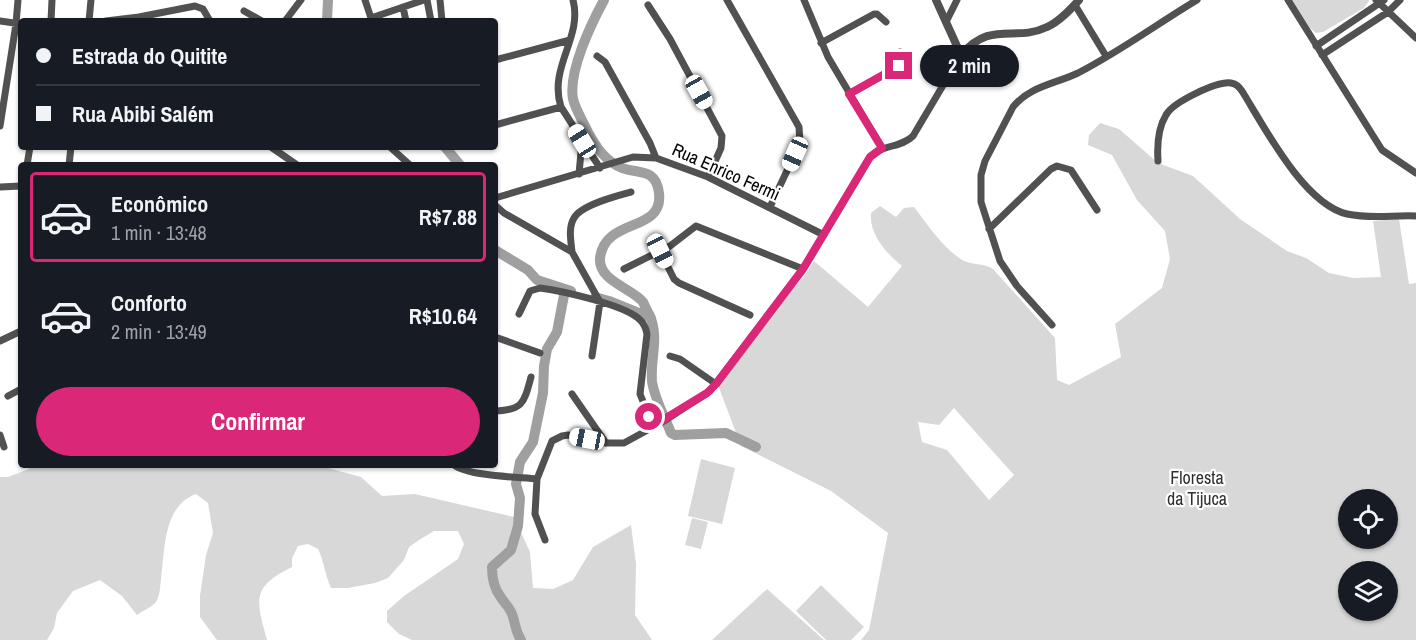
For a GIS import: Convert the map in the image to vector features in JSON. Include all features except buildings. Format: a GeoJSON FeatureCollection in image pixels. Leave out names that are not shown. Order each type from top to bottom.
{"type":"FeatureCollection","features":[{"type":"Feature","properties":{"kind":"street"},"geometry":{"type":"LineString","coordinates":[[18,0],[19,18]]}},
{"type":"Feature","properties":{"kind":"street"},"geometry":{"type":"LineString","coordinates":[[51,18],[52,0]]}},
{"type":"Feature","properties":{"kind":"street"},"geometry":{"type":"LineString","coordinates":[[89,18],[91,0]]}},
{"type":"Feature","properties":{"kind":"street"},"geometry":{"type":"LineString","coordinates":[[287,18],[301,0]]}},
{"type":"Feature","properties":{"kind":"street"},"geometry":{"type":"LineString","coordinates":[[365,0],[370,18]]}},
{"type":"Feature","properties":{"kind":"street"},"geometry":{"type":"LineString","coordinates":[[376,18],[426,0],[430,18]]}},
{"type":"Feature","properties":{"kind":"street"},"geometry":{"type":"LineString","coordinates":[[440,0],[442,18]]}},
{"type":"Feature","properties":{"kind":"street"},"geometry":{"type":"LineString","coordinates":[[573,0],[575,14],[557,86],[561,107],[582,141],[603,167]]}},
{"type":"Feature","properties":{"kind":"street"},"geometry":{"type":"LineString","coordinates":[[727,0],[799,127],[800,143],[770,207]]}},
{"type":"Feature","properties":{"kind":"street"},"geometry":{"type":"LineString","coordinates":[[804,0],[821,44],[882,148]]}},
{"type":"Feature","properties":{"kind":"street"},"geometry":{"type":"LineString","coordinates":[[936,0],[961,55]]}},
{"type":"Feature","properties":{"kind":"street"},"geometry":{"type":"LineString","coordinates":[[946,22],[957,0]]}},
{"type":"Feature","properties":{"kind":"street"},"geometry":{"type":"LineString","coordinates":[[1052,325],[999,261],[981,202],[981,176],[985,161],[1019,99],[1033,89],[1077,73],[1197,0]]}},
{"type":"Feature","properties":{"kind":"street"},"geometry":{"type":"LineString","coordinates":[[1288,0],[1382,150],[1416,173]]}},
{"type":"Feature","properties":{"kind":"street"},"geometry":{"type":"LineString","coordinates":[[1322,55],[1388,12],[1400,0]]}},
{"type":"Feature","properties":{"kind":"street"},"geometry":{"type":"LineString","coordinates":[[1316,46],[1380,1],[1388,12],[1416,38]]}},
{"type":"Feature","properties":{"kind":"street"},"geometry":{"type":"LineString","coordinates":[[545,540],[535,514],[537,479],[552,441],[568,435],[606,443],[624,443],[707,393],[803,269],[870,157],[882,148],[903,143],[914,136],[961,55],[972,42],[984,36],[1032,31],[1047,27],[1077,2],[1106,56]]}},
{"type":"Feature","properties":{"kind":"street"},"geometry":{"type":"LineString","coordinates":[[648,5],[670,39],[722,136],[721,148],[708,177]]}},
{"type":"Feature","properties":{"kind":"street"},"geometry":{"type":"LineString","coordinates":[[135,18],[195,6],[203,9],[208,18]]}},
{"type":"Feature","properties":{"kind":"street"},"geometry":{"type":"LineString","coordinates":[[403,7],[405,18]]}},
{"type":"Feature","properties":{"kind":"street"},"geometry":{"type":"LineString","coordinates":[[244,11],[257,18]]}},
{"type":"Feature","properties":{"kind":"street"},"geometry":{"type":"LineString","coordinates":[[821,44],[874,14],[886,22]]}},
{"type":"Feature","properties":{"kind":"street"},"geometry":{"type":"LineString","coordinates":[[0,21],[18,24]]}},
{"type":"Feature","properties":{"kind":"street"},"geometry":{"type":"LineString","coordinates":[[0,126],[18,29]]}},
{"type":"Feature","properties":{"kind":"street"},"geometry":{"type":"LineString","coordinates":[[498,59],[570,40]]}},
{"type":"Feature","properties":{"kind":"street"},"geometry":{"type":"LineString","coordinates":[[849,94],[898,67],[900,52]]}},
{"type":"Feature","properties":{"kind":"street","name":"Rua Enrico Fermi"},"geometry":{"type":"LineString","coordinates":[[597,57],[605,62],[656,158],[708,177],[824,235]]}},
{"type":"Feature","properties":{"kind":"street"},"geometry":{"type":"LineString","coordinates":[[1158,161],[1158,142],[1162,125],[1170,109],[1181,101],[1223,83],[1237,84],[1308,190],[1333,210],[1362,216],[1416,216]]}},
{"type":"Feature","properties":{"kind":"street"},"geometry":{"type":"LineString","coordinates":[[498,124],[561,107]]}},
{"type":"Feature","properties":{"kind":"street"},"geometry":{"type":"LineString","coordinates":[[579,174],[582,141]]}},
{"type":"Feature","properties":{"kind":"street"},"geometry":{"type":"LineString","coordinates":[[275,150],[293,162]]}},
{"type":"Feature","properties":{"kind":"street"},"geometry":{"type":"LineString","coordinates":[[393,150],[407,162]]}},
{"type":"Feature","properties":{"kind":"street"},"geometry":{"type":"LineString","coordinates":[[498,197],[623,160],[656,158]]}},
{"type":"Feature","properties":{"kind":"street"},"geometry":{"type":"LineString","coordinates":[[989,229],[1051,169],[1057,166],[1071,170],[1097,210]]}},
{"type":"Feature","properties":{"kind":"street"},"geometry":{"type":"LineString","coordinates":[[0,187],[18,186]]}},
{"type":"Feature","properties":{"kind":"street"},"geometry":{"type":"LineString","coordinates":[[592,356],[599,300],[572,252],[570,226],[580,211],[631,192]]}},
{"type":"Feature","properties":{"kind":"street"},"geometry":{"type":"LineString","coordinates":[[498,208],[572,252]]}},
{"type":"Feature","properties":{"kind":"street"},"geometry":{"type":"LineString","coordinates":[[624,269],[660,251],[677,241],[692,228],[699,226],[803,269]]}},
{"type":"Feature","properties":{"kind":"street"},"geometry":{"type":"LineString","coordinates":[[660,251],[674,279],[679,283],[750,315]]}},
{"type":"Feature","properties":{"kind":"street"},"geometry":{"type":"LineString","coordinates":[[519,314],[533,289],[599,300],[637,317],[646,330],[640,394],[653,426]]}},
{"type":"Feature","properties":{"kind":"street"},"geometry":{"type":"LineString","coordinates":[[0,341],[18,332]]}},
{"type":"Feature","properties":{"kind":"street"},"geometry":{"type":"LineString","coordinates":[[498,338],[540,353]]}},
{"type":"Feature","properties":{"kind":"street"},"geometry":{"type":"LineString","coordinates":[[670,356],[680,359],[716,384]]}},
{"type":"Feature","properties":{"kind":"street"},"geometry":{"type":"LineString","coordinates":[[498,411],[514,410],[519,406],[531,377]]}},
{"type":"Feature","properties":{"kind":"street"},"geometry":{"type":"LineString","coordinates":[[8,396],[18,391]]}},
{"type":"Feature","properties":{"kind":"street"},"geometry":{"type":"LineString","coordinates":[[572,394],[606,443]]}},
{"type":"Feature","properties":{"kind":"street"},"geometry":{"type":"LineString","coordinates":[[0,435],[4,447]]}},
{"type":"Feature","properties":{"kind":"street"},"geometry":{"type":"LineString","coordinates":[[459,468],[537,479]]}},
{"type":"Feature","properties":{"kind":"green space"},"geometry":{"type":"Polygon","coordinates":[[[1292,0],[1369,1],[1364,8],[1323,32],[1316,33],[1310,28],[1292,0]]]}},
{"type":"Feature","properties":{"kind":"green space","name":"Floresta da Tijuca"},"geometry":{"type":"Polygon","coordinates":[[[1100,123],[1119,129],[1158,163],[1193,176],[1240,219],[1287,251],[1306,258],[1329,273],[1353,278],[1381,277],[1373,221],[1399,219],[1409,284],[1416,283],[1416,640],[861,640],[869,630],[888,533],[831,491],[741,446],[718,385],[814,261],[868,307],[902,266],[880,243],[873,228],[871,213],[880,206],[896,217],[904,208],[914,207],[955,255],[966,262],[993,269],[1055,338],[1057,380],[1069,385],[1121,357],[1115,324],[1162,288],[1170,259],[1165,231],[1137,200],[1112,155],[1088,145],[1089,135],[1100,123]],[[954,408],[939,425],[918,422],[922,442],[947,450],[989,500],[1014,475],[954,408]]]}},
{"type":"Feature","properties":{"kind":"green space"},"geometry":{"type":"Polygon","coordinates":[[[701,459],[735,468],[722,524],[688,516],[701,459]]]}},
{"type":"Feature","properties":{"kind":"green space"},"geometry":{"type":"Polygon","coordinates":[[[328,468],[361,477],[382,496],[415,494],[514,517],[530,552],[533,588],[553,589],[573,580],[593,547],[631,525],[636,564],[635,615],[652,640],[412,640],[399,634],[387,622],[387,611],[404,596],[458,559],[464,544],[458,531],[434,531],[409,547],[404,560],[388,578],[348,588],[331,588],[318,549],[308,544],[298,546],[292,558],[292,567],[269,581],[260,596],[260,615],[267,640],[217,640],[200,617],[200,596],[206,555],[213,533],[208,503],[196,494],[185,500],[171,518],[165,542],[159,594],[152,606],[137,615],[122,596],[100,580],[73,591],[57,613],[54,628],[47,640],[0,640],[0,477],[8,477],[29,469],[328,468]]]}},
{"type":"Feature","properties":{"kind":"green space"},"geometry":{"type":"Polygon","coordinates":[[[692,518],[708,522],[701,549],[685,545],[692,518]]]}},
{"type":"Feature","properties":{"kind":"green space"},"geometry":{"type":"Polygon","coordinates":[[[821,585],[864,627],[851,640],[826,640],[796,611],[821,585]]]}},
{"type":"Feature","properties":{"kind":"green space"},"geometry":{"type":"Polygon","coordinates":[[[767,589],[824,640],[712,640],[767,589]]]}},
{"type":"Feature","properties":{"kind":"waterway"},"geometry":{"type":"LineString","coordinates":[[327,18],[328,0]]}},
{"type":"Feature","properties":{"kind":"waterway"},"geometry":{"type":"LineString","coordinates":[[604,0],[577,62],[572,88],[573,99],[588,132],[602,153],[622,168],[646,173],[654,179],[659,193],[658,206],[653,214],[612,236],[604,245],[600,258],[601,266],[604,273],[638,297],[649,314],[654,331],[653,387],[671,433],[675,435],[726,433],[756,447]]}},
{"type":"Feature","properties":{"kind":"waterway"},"geometry":{"type":"LineString","coordinates":[[448,150],[458,162]]}},
{"type":"Feature","properties":{"kind":"waterway"},"geometry":{"type":"LineString","coordinates":[[498,252],[528,270],[537,280],[571,291]]}},
{"type":"Feature","properties":{"kind":"waterway"},"geometry":{"type":"LineString","coordinates":[[521,640],[511,611],[496,589],[492,567],[511,550],[518,526],[520,498],[516,484],[520,462],[533,442],[543,393],[547,349],[557,332],[565,290]]}},
{"type":"Feature","properties":{"kind":"waterway"},"geometry":{"type":"LineString","coordinates":[[595,297],[651,318]]}},
{"type":"Feature","properties":{"kind":"route"},"geometry":{"type":"LineString","coordinates":[[649,417],[653,426],[710,391],[803,269],[870,157],[882,148],[849,94],[899,66]]}}]}
